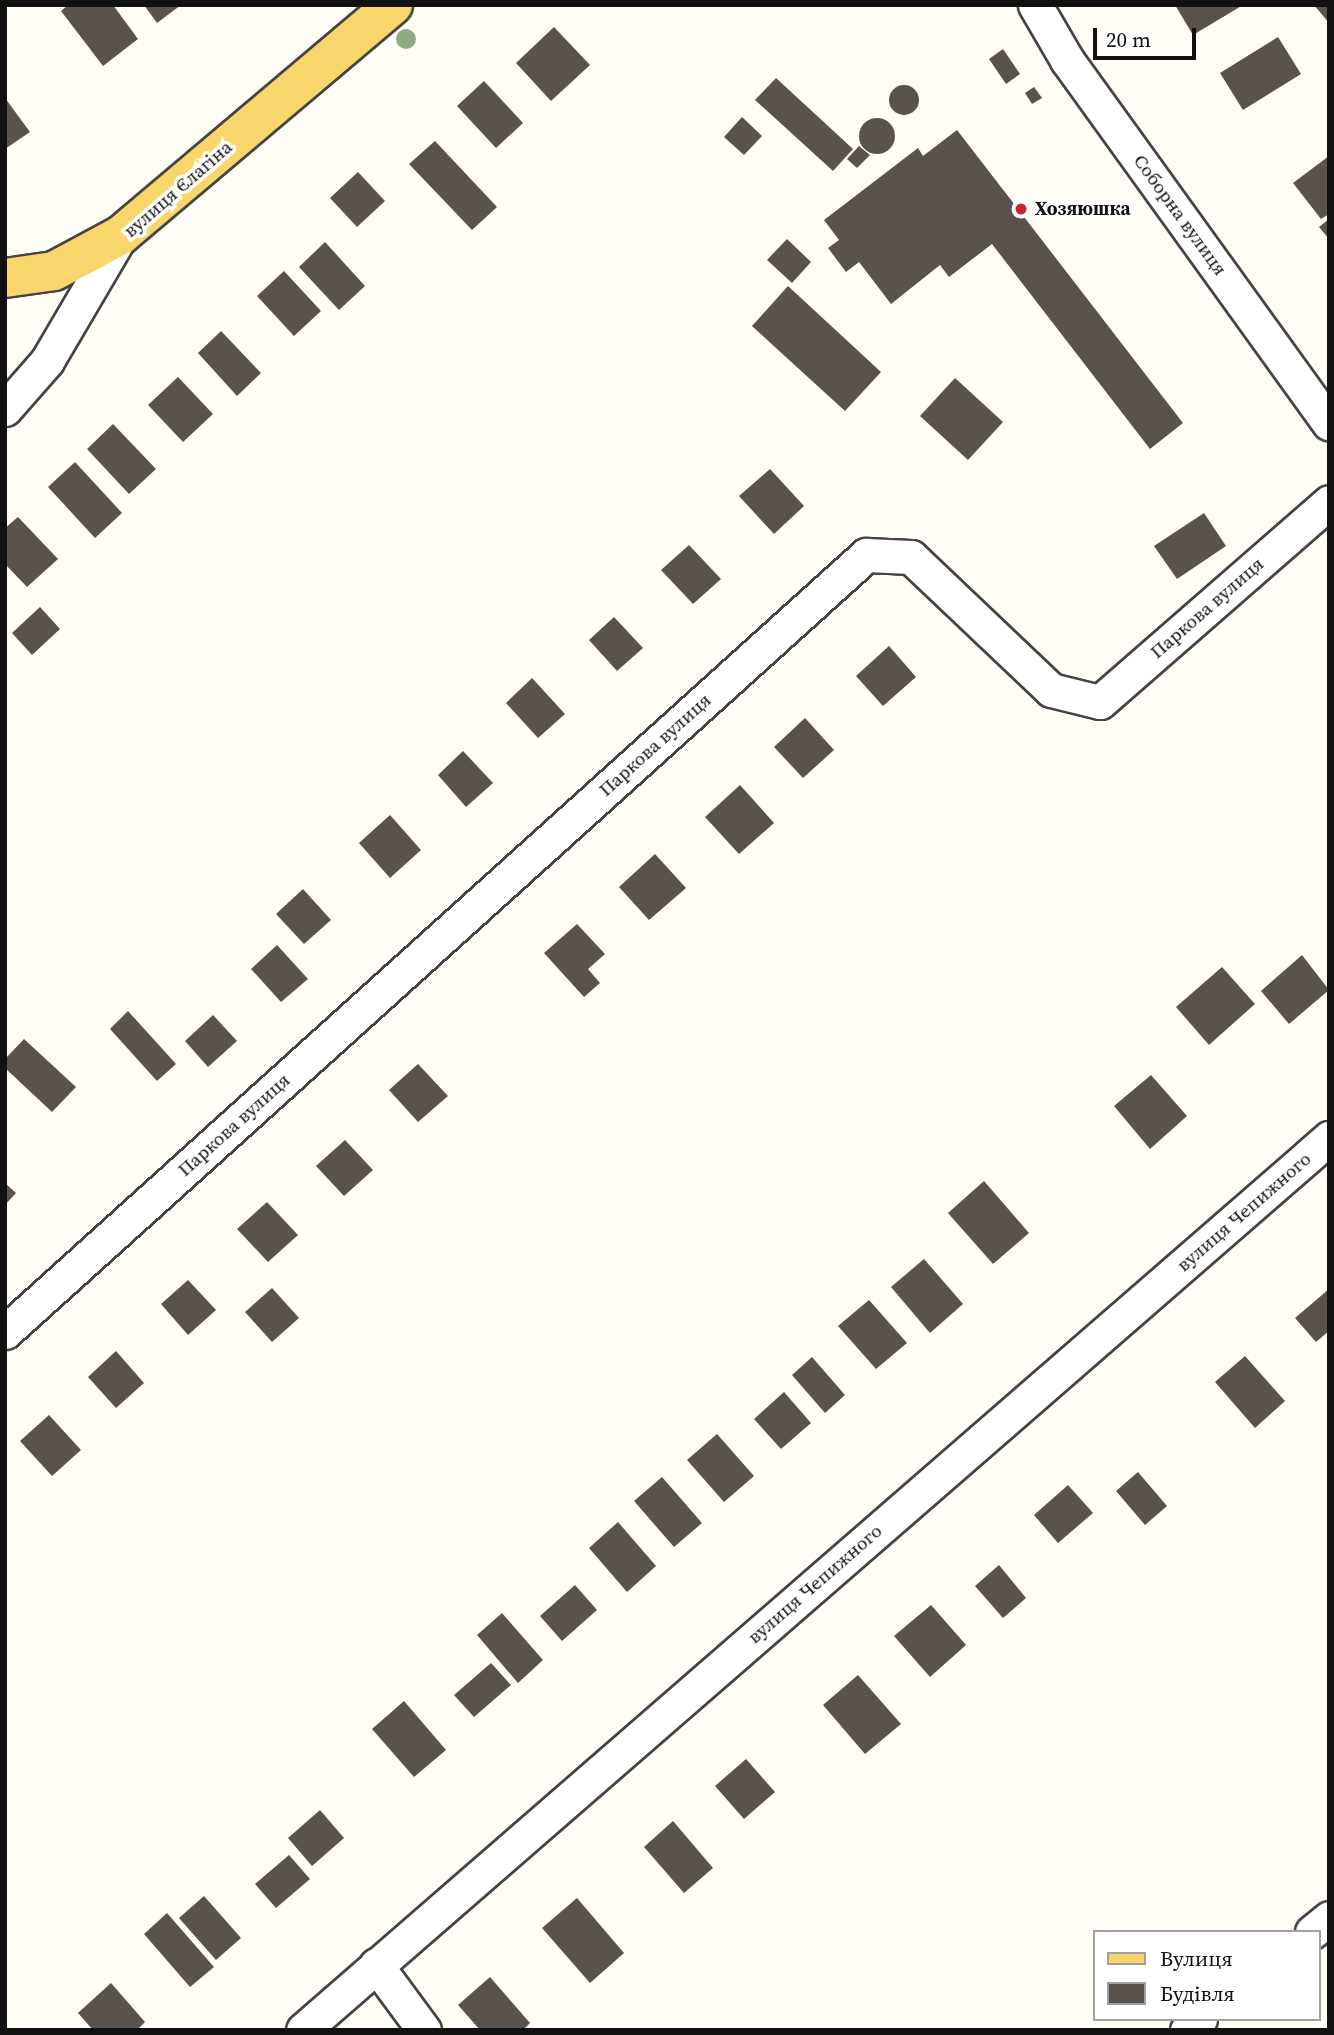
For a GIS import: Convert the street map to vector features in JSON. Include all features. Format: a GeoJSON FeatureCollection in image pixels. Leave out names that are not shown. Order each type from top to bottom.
{"type":"FeatureCollection","features":[{"type":"Feature","properties":{"kind":"main road","name":"вулиця Єлагіна"},"geometry":{"type":"LineString","coordinates":[[121,235],[389,7]]}},
{"type":"Feature","properties":{"kind":"main road"},"geometry":{"type":"LineString","coordinates":[[5,278],[54,271],[121,235]]}},
{"type":"Feature","properties":{"kind":"street","name":"Соборна вулиця"},"geometry":{"type":"LineString","coordinates":[[1035,5],[1067,60],[1329,423]]}},
{"type":"Feature","properties":{"kind":"street","name":"вулиця Єлагіна"},"geometry":{"type":"LineString","coordinates":[[5,410],[47,361],[121,235]]}},
{"type":"Feature","properties":{"kind":"street","name":"Паркова вулиця"},"geometry":{"type":"LineString","coordinates":[[5,1332],[866,555],[911,557],[1051,690],[1100,702],[1329,502]]}},
{"type":"Feature","properties":{"kind":"street","name":"вулиця Чепижного"},"geometry":{"type":"LineString","coordinates":[[303,2030],[1329,1138]]}},
{"type":"Feature","properties":{"kind":"street"},"geometry":{"type":"LineString","coordinates":[[1314,1930],[1329,1918]]}},
{"type":"Feature","properties":{"kind":"street"},"geometry":{"type":"LineString","coordinates":[[376,1965],[424,2030]]}},
{"type":"Feature","properties":{"kind":"building"},"geometry":{"type":"Polygon","coordinates":[[[68,5],[113,5],[138,39],[103,66],[61,11],[68,5]]]}},
{"type":"Feature","properties":{"kind":"building"},"geometry":{"type":"Polygon","coordinates":[[[144,5],[181,5],[157,23],[144,5]]]}},
{"type":"Feature","properties":{"kind":"building"},"geometry":{"type":"Polygon","coordinates":[[[1175,5],[1243,5],[1193,35],[1175,5]]]}},
{"type":"Feature","properties":{"kind":"building"},"geometry":{"type":"Polygon","coordinates":[[[1314,5],[1329,5],[1329,23],[1314,5]]]}},
{"type":"Feature","properties":{"kind":"building"},"geometry":{"type":"Polygon","coordinates":[[[554,27],[590,65],[551,101],[516,63],[554,27]]]}},
{"type":"Feature","properties":{"kind":"building"},"geometry":{"type":"Polygon","coordinates":[[[1278,37],[1301,74],[1243,110],[1220,73],[1278,37]]]}},
{"type":"Feature","properties":{"kind":"building"},"geometry":{"type":"Polygon","coordinates":[[[1003,49],[1020,74],[1006,84],[989,59],[1003,49]]]}},
{"type":"Feature","properties":{"kind":"building"},"geometry":{"type":"Polygon","coordinates":[[[776,78],[853,149],[833,171],[755,100],[776,78]]]}},
{"type":"Feature","properties":{"kind":"building"},"geometry":{"type":"Polygon","coordinates":[[[484,81],[523,123],[496,148],[457,106],[484,81]]]}},
{"type":"Feature","properties":{"kind":"building"},"geometry":{"type":"Polygon","coordinates":[[[904,85],[915,89],[919,100],[915,111],[904,115],[893,111],[889,100],[893,89],[904,85]]]}},
{"type":"Feature","properties":{"kind":"building"},"geometry":{"type":"Polygon","coordinates":[[[1034,87],[1042,98],[1032,104],[1025,93],[1034,87]]]}},
{"type":"Feature","properties":{"kind":"building"},"geometry":{"type":"Polygon","coordinates":[[[5,98],[30,132],[5,149],[5,98]]]}},
{"type":"Feature","properties":{"kind":"building"},"geometry":{"type":"Polygon","coordinates":[[[742,117],[762,136],[744,155],[724,137],[742,117]]]}},
{"type":"Feature","properties":{"kind":"building"},"geometry":{"type":"Polygon","coordinates":[[[877,118],[890,123],[895,136],[890,149],[877,154],[864,149],[859,136],[864,123],[877,118]]]}},
{"type":"Feature","properties":{"kind":"building"},"geometry":{"type":"Polygon","coordinates":[[[957,130],[1183,423],[1150,449],[992,244],[949,277],[940,265],[891,304],[859,262],[846,272],[828,248],[839,240],[824,220],[918,148],[923,156],[957,130]]]}},
{"type":"Feature","properties":{"kind":"building"},"geometry":{"type":"Polygon","coordinates":[[[435,141],[497,207],[472,230],[409,164],[435,141]]]}},
{"type":"Feature","properties":{"kind":"building"},"geometry":{"type":"Polygon","coordinates":[[[859,146],[870,155],[857,168],[847,159],[859,146]]]}},
{"type":"Feature","properties":{"kind":"building"},"geometry":{"type":"Polygon","coordinates":[[[1329,156],[1329,214],[1321,219],[1293,183],[1329,156]]]}},
{"type":"Feature","properties":{"kind":"building"},"geometry":{"type":"Polygon","coordinates":[[[358,172],[385,201],[357,227],[330,198],[358,172]]]}},
{"type":"Feature","properties":{"kind":"building"},"geometry":{"type":"Polygon","coordinates":[[[1329,219],[1329,239],[1319,227],[1329,219]]]}},
{"type":"Feature","properties":{"kind":"building"},"geometry":{"type":"Polygon","coordinates":[[[787,239],[811,262],[792,283],[767,260],[787,239]]]}},
{"type":"Feature","properties":{"kind":"building"},"geometry":{"type":"Polygon","coordinates":[[[325,242],[365,286],[339,310],[299,267],[325,242]]]}},
{"type":"Feature","properties":{"kind":"building"},"geometry":{"type":"Polygon","coordinates":[[[284,271],[321,311],[294,336],[257,296],[284,271]]]}},
{"type":"Feature","properties":{"kind":"building"},"geometry":{"type":"Polygon","coordinates":[[[788,286],[881,372],[845,411],[752,326],[788,286]]]}},
{"type":"Feature","properties":{"kind":"building"},"geometry":{"type":"Polygon","coordinates":[[[221,331],[261,373],[237,396],[198,353],[221,331]]]}},
{"type":"Feature","properties":{"kind":"building"},"geometry":{"type":"Polygon","coordinates":[[[178,377],[213,414],[183,442],[148,405],[178,377]]]}},
{"type":"Feature","properties":{"kind":"building"},"geometry":{"type":"Polygon","coordinates":[[[955,378],[1003,422],[968,460],[920,416],[955,378]]]}},
{"type":"Feature","properties":{"kind":"building"},"geometry":{"type":"Polygon","coordinates":[[[113,424],[156,469],[129,494],[87,449],[113,424]]]}},
{"type":"Feature","properties":{"kind":"building"},"geometry":{"type":"Polygon","coordinates":[[[75,462],[122,513],[95,538],[48,487],[75,462]]]}},
{"type":"Feature","properties":{"kind":"building"},"geometry":{"type":"Polygon","coordinates":[[[770,469],[804,506],[774,534],[739,496],[770,469]]]}},
{"type":"Feature","properties":{"kind":"building"},"geometry":{"type":"Polygon","coordinates":[[[1204,513],[1226,546],[1177,579],[1154,546],[1204,513]]]}},
{"type":"Feature","properties":{"kind":"building"},"geometry":{"type":"Polygon","coordinates":[[[18,517],[58,559],[27,587],[5,564],[5,528],[18,517]]]}},
{"type":"Feature","properties":{"kind":"building"},"geometry":{"type":"Polygon","coordinates":[[[689,545],[721,579],[693,604],[661,570],[689,545]]]}},
{"type":"Feature","properties":{"kind":"building"},"geometry":{"type":"Polygon","coordinates":[[[40,607],[60,629],[32,655],[12,633],[40,607]]]}},
{"type":"Feature","properties":{"kind":"building"},"geometry":{"type":"Polygon","coordinates":[[[614,617],[643,648],[617,671],[589,640],[614,617]]]}},
{"type":"Feature","properties":{"kind":"building"},"geometry":{"type":"Polygon","coordinates":[[[889,646],[916,677],[883,706],[856,676],[889,646]]]}},
{"type":"Feature","properties":{"kind":"building"},"geometry":{"type":"Polygon","coordinates":[[[532,678],[565,714],[538,738],[506,703],[532,678]]]}},
{"type":"Feature","properties":{"kind":"building"},"geometry":{"type":"Polygon","coordinates":[[[805,718],[834,750],[803,778],[774,747],[805,718]]]}},
{"type":"Feature","properties":{"kind":"building"},"geometry":{"type":"Polygon","coordinates":[[[463,751],[493,783],[466,807],[438,775],[463,751]]]}},
{"type":"Feature","properties":{"kind":"building"},"geometry":{"type":"Polygon","coordinates":[[[740,785],[774,823],[739,854],[705,817],[740,785]]]}},
{"type":"Feature","properties":{"kind":"building"},"geometry":{"type":"Polygon","coordinates":[[[390,815],[421,850],[390,878],[359,843],[390,815]]]}},
{"type":"Feature","properties":{"kind":"building"},"geometry":{"type":"Polygon","coordinates":[[[655,854],[686,888],[649,920],[619,887],[655,854]]]}},
{"type":"Feature","properties":{"kind":"building"},"geometry":{"type":"Polygon","coordinates":[[[303,889],[331,920],[304,944],[276,914],[303,889]]]}},
{"type":"Feature","properties":{"kind":"building"},"geometry":{"type":"Polygon","coordinates":[[[577,924],[605,954],[588,969],[600,983],[584,997],[544,953],[577,924]]]}},
{"type":"Feature","properties":{"kind":"building"},"geometry":{"type":"Polygon","coordinates":[[[277,945],[308,979],[281,1002],[251,969],[277,945]]]}},
{"type":"Feature","properties":{"kind":"building"},"geometry":{"type":"Polygon","coordinates":[[[1302,955],[1329,990],[1289,1024],[1261,991],[1302,955]]]}},
{"type":"Feature","properties":{"kind":"building"},"geometry":{"type":"Polygon","coordinates":[[[1222,967],[1255,1004],[1209,1045],[1176,1007],[1222,967]]]}},
{"type":"Feature","properties":{"kind":"building"},"geometry":{"type":"Polygon","coordinates":[[[128,1011],[176,1064],[157,1081],[110,1029],[128,1011]]]}},
{"type":"Feature","properties":{"kind":"building"},"geometry":{"type":"Polygon","coordinates":[[[213,1015],[237,1041],[208,1067],[185,1041],[213,1015]]]}},
{"type":"Feature","properties":{"kind":"building"},"geometry":{"type":"Polygon","coordinates":[[[24,1039],[76,1087],[52,1112],[5,1068],[5,1059],[24,1039]]]}},
{"type":"Feature","properties":{"kind":"building"},"geometry":{"type":"Polygon","coordinates":[[[418,1064],[448,1096],[418,1122],[389,1090],[418,1064]]]}},
{"type":"Feature","properties":{"kind":"building"},"geometry":{"type":"Polygon","coordinates":[[[1151,1075],[1187,1116],[1150,1149],[1114,1106],[1151,1075]]]}},
{"type":"Feature","properties":{"kind":"building"},"geometry":{"type":"Polygon","coordinates":[[[345,1140],[373,1170],[344,1196],[316,1166],[345,1140]]]}},
{"type":"Feature","properties":{"kind":"building"},"geometry":{"type":"Polygon","coordinates":[[[984,1181],[1029,1233],[993,1264],[948,1213],[984,1181]]]}},
{"type":"Feature","properties":{"kind":"building"},"geometry":{"type":"Polygon","coordinates":[[[5,1183],[16,1193],[5,1205],[5,1183]]]}},
{"type":"Feature","properties":{"kind":"building"},"geometry":{"type":"Polygon","coordinates":[[[267,1202],[298,1235],[268,1262],[237,1229],[267,1202]]]}},
{"type":"Feature","properties":{"kind":"building"},"geometry":{"type":"Polygon","coordinates":[[[924,1259],[963,1304],[930,1333],[891,1287],[924,1259]]]}},
{"type":"Feature","properties":{"kind":"building"},"geometry":{"type":"Polygon","coordinates":[[[188,1280],[216,1310],[188,1335],[161,1304],[188,1280]]]}},
{"type":"Feature","properties":{"kind":"building"},"geometry":{"type":"Polygon","coordinates":[[[272,1288],[299,1318],[272,1342],[245,1312],[272,1288]]]}},
{"type":"Feature","properties":{"kind":"building"},"geometry":{"type":"Polygon","coordinates":[[[1329,1289],[1329,1331],[1316,1342],[1295,1318],[1329,1289]]]}},
{"type":"Feature","properties":{"kind":"building"},"geometry":{"type":"Polygon","coordinates":[[[869,1300],[907,1343],[876,1369],[838,1326],[869,1300]]]}},
{"type":"Feature","properties":{"kind":"building"},"geometry":{"type":"Polygon","coordinates":[[[116,1351],[144,1383],[116,1408],[88,1377],[116,1351]]]}},
{"type":"Feature","properties":{"kind":"building"},"geometry":{"type":"Polygon","coordinates":[[[1245,1356],[1285,1401],[1255,1428],[1215,1382],[1245,1356]]]}},
{"type":"Feature","properties":{"kind":"building"},"geometry":{"type":"Polygon","coordinates":[[[812,1357],[845,1395],[825,1413],[792,1375],[812,1357]]]}},
{"type":"Feature","properties":{"kind":"building"},"geometry":{"type":"Polygon","coordinates":[[[784,1392],[811,1423],[781,1449],[754,1419],[784,1392]]]}},
{"type":"Feature","properties":{"kind":"building"},"geometry":{"type":"Polygon","coordinates":[[[49,1415],[81,1450],[52,1476],[20,1441],[49,1415]]]}},
{"type":"Feature","properties":{"kind":"building"},"geometry":{"type":"Polygon","coordinates":[[[717,1434],[754,1476],[724,1502],[687,1460],[717,1434]]]}},
{"type":"Feature","properties":{"kind":"building"},"geometry":{"type":"Polygon","coordinates":[[[1138,1472],[1167,1506],[1145,1525],[1116,1491],[1138,1472]]]}},
{"type":"Feature","properties":{"kind":"building"},"geometry":{"type":"Polygon","coordinates":[[[662,1477],[702,1523],[674,1547],[634,1501],[662,1477]]]}},
{"type":"Feature","properties":{"kind":"building"},"geometry":{"type":"Polygon","coordinates":[[[1068,1485],[1093,1513],[1058,1543],[1034,1515],[1068,1485]]]}},
{"type":"Feature","properties":{"kind":"building"},"geometry":{"type":"Polygon","coordinates":[[[618,1522],[656,1566],[627,1592],[589,1548],[618,1522]]]}},
{"type":"Feature","properties":{"kind":"building"},"geometry":{"type":"Polygon","coordinates":[[[999,1565],[1026,1598],[1003,1618],[975,1586],[999,1565]]]}},
{"type":"Feature","properties":{"kind":"building"},"geometry":{"type":"Polygon","coordinates":[[[575,1585],[597,1610],[562,1641],[540,1616],[575,1585]]]}},
{"type":"Feature","properties":{"kind":"building"},"geometry":{"type":"Polygon","coordinates":[[[931,1605],[966,1645],[930,1677],[894,1636],[931,1605]]]}},
{"type":"Feature","properties":{"kind":"building"},"geometry":{"type":"Polygon","coordinates":[[[502,1613],[543,1660],[518,1683],[477,1635],[502,1613]]]}},
{"type":"Feature","properties":{"kind":"building"},"geometry":{"type":"Polygon","coordinates":[[[491,1663],[511,1685],[474,1717],[454,1695],[491,1663]]]}},
{"type":"Feature","properties":{"kind":"building"},"geometry":{"type":"Polygon","coordinates":[[[858,1675],[901,1724],[865,1754],[823,1705],[858,1675]]]}},
{"type":"Feature","properties":{"kind":"building"},"geometry":{"type":"Polygon","coordinates":[[[404,1701],[446,1750],[414,1777],[372,1729],[404,1701]]]}},
{"type":"Feature","properties":{"kind":"building"},"geometry":{"type":"Polygon","coordinates":[[[746,1759],[775,1792],[744,1819],[715,1786],[746,1759]]]}},
{"type":"Feature","properties":{"kind":"building"},"geometry":{"type":"Polygon","coordinates":[[[320,1810],[344,1838],[312,1866],[288,1838],[320,1810]]]}},
{"type":"Feature","properties":{"kind":"building"},"geometry":{"type":"Polygon","coordinates":[[[673,1821],[713,1868],[684,1893],[644,1847],[673,1821]]]}},
{"type":"Feature","properties":{"kind":"building"},"geometry":{"type":"Polygon","coordinates":[[[289,1855],[310,1879],[276,1908],[255,1884],[289,1855]]]}},
{"type":"Feature","properties":{"kind":"building"},"geometry":{"type":"Polygon","coordinates":[[[204,1896],[241,1938],[216,1960],[179,1918],[204,1896]]]}},
{"type":"Feature","properties":{"kind":"building"},"geometry":{"type":"Polygon","coordinates":[[[577,1898],[624,1953],[590,1983],[542,1928],[577,1898]]]}},
{"type":"Feature","properties":{"kind":"building"},"geometry":{"type":"Polygon","coordinates":[[[167,1913],[214,1967],[190,1987],[144,1934],[167,1913]]]}},
{"type":"Feature","properties":{"kind":"building"},"geometry":{"type":"Polygon","coordinates":[[[490,1977],[530,2023],[523,2030],[480,2030],[458,2005],[490,1977]]]}},
{"type":"Feature","properties":{"kind":"building"},"geometry":{"type":"Polygon","coordinates":[[[111,1983],[145,2022],[137,2030],[93,2030],[78,2013],[111,1983]]]}},
{"type":"Feature","properties":{"kind":"place","name":"Хозяюшка"},"geometry":{"type":"Point","coordinates":[1021,209]}}]}
